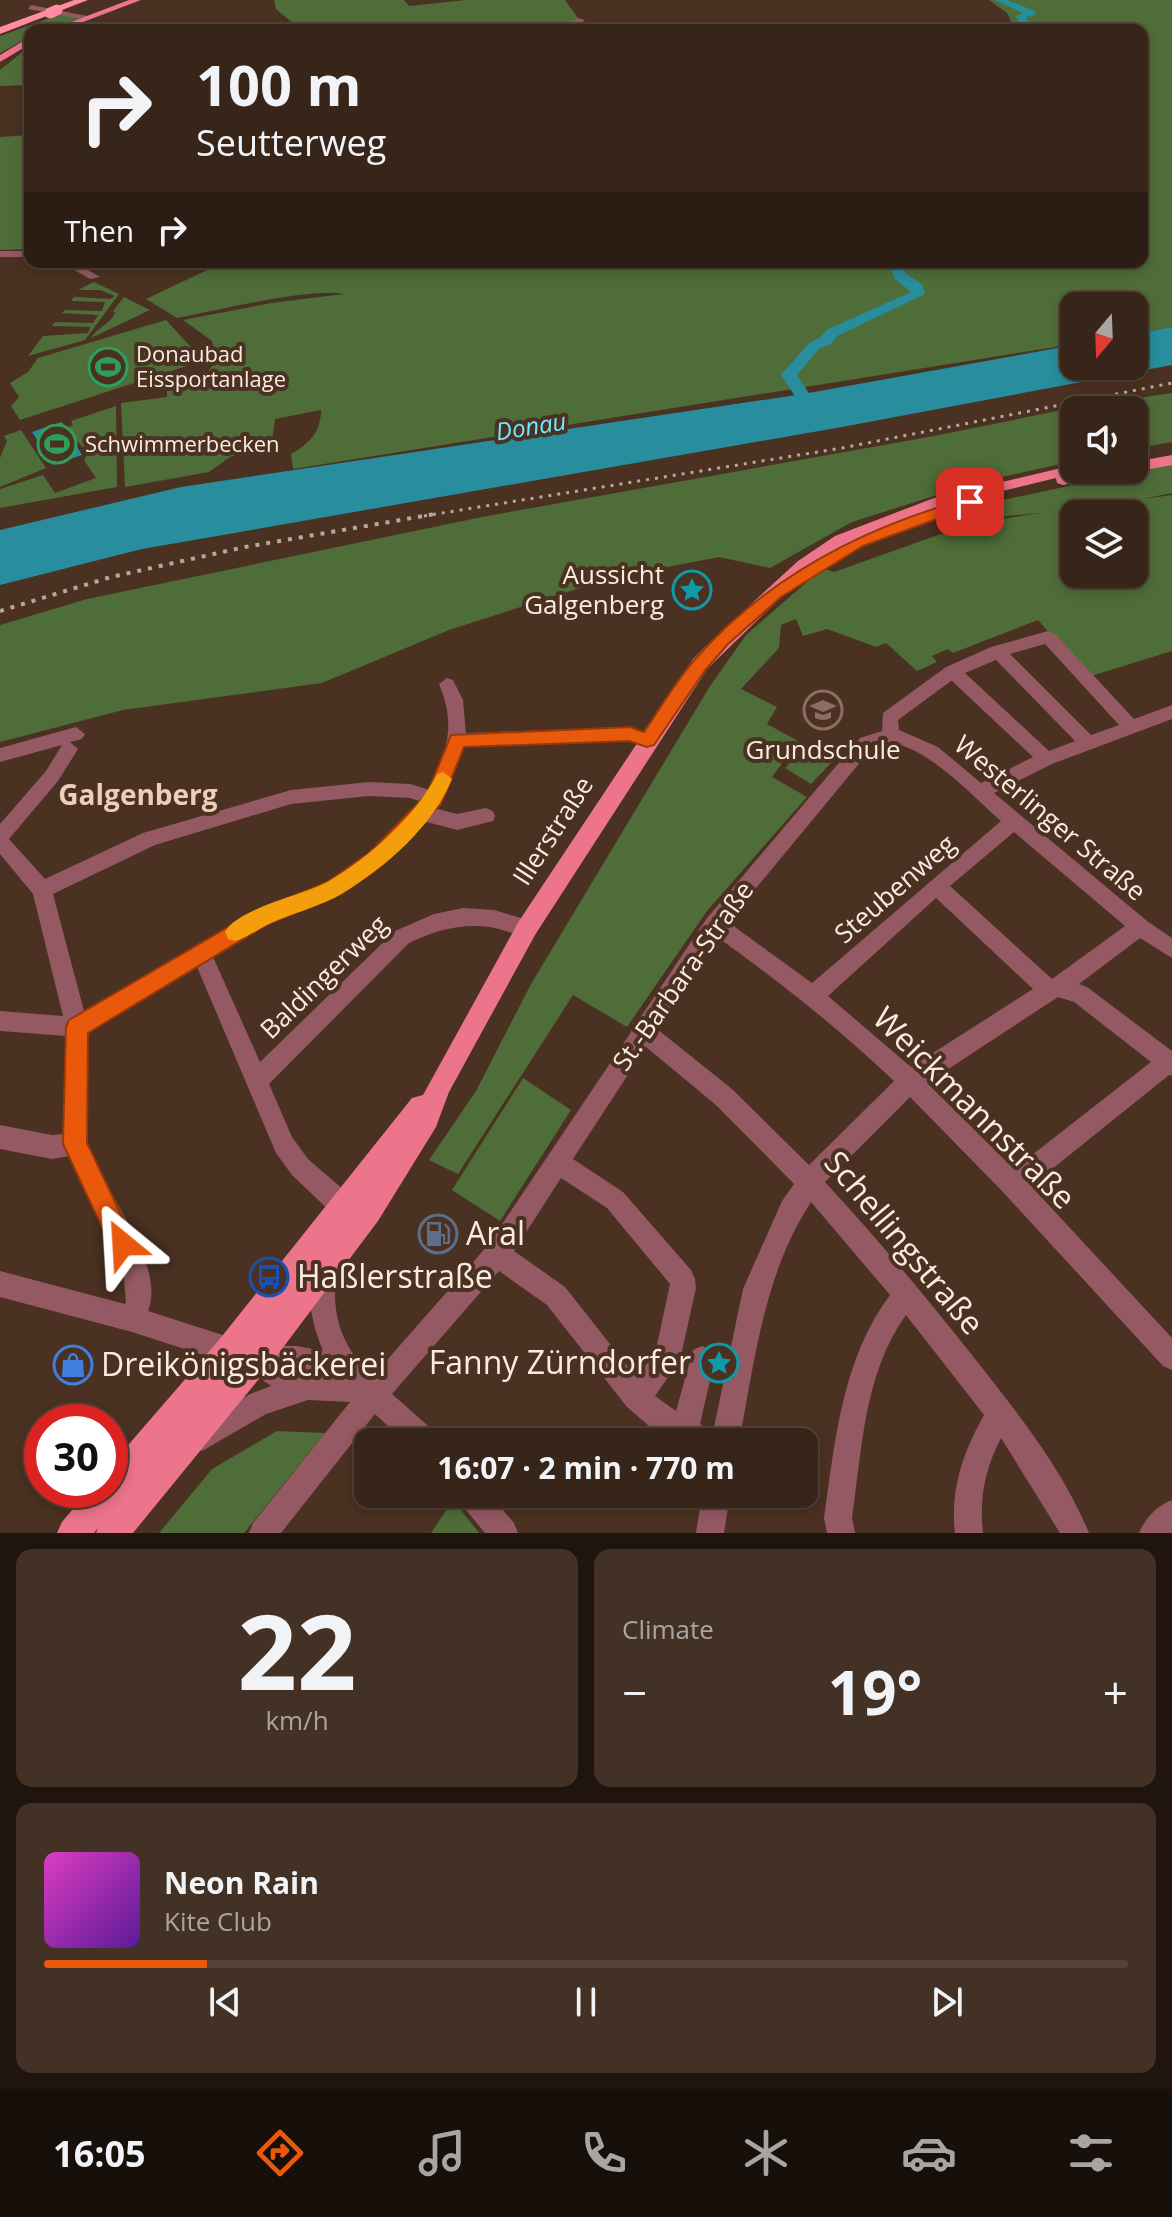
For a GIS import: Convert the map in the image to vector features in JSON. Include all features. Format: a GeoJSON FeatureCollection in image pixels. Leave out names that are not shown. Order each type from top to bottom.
{"type":"FeatureCollection","features":[{"type":"Feature","properties":{"kind":"highway"},"geometry":{"type":"LineString","coordinates":[[0,26],[70,0]]}},
{"type":"Feature","properties":{"kind":"highway"},"geometry":{"type":"LineString","coordinates":[[46,9],[83,0]]}},
{"type":"Feature","properties":{"kind":"main road"},"geometry":{"type":"LineString","coordinates":[[70,24],[137,0]]}},
{"type":"Feature","properties":{"kind":"main road"},"geometry":{"type":"LineString","coordinates":[[1,59],[24,44]]}},
{"type":"Feature","properties":{"kind":"main road"},"geometry":{"type":"LineString","coordinates":[[1148,457],[1172,453]]}},
{"type":"Feature","properties":{"kind":"main road"},"geometry":{"type":"LineString","coordinates":[[1148,464],[1172,460]]}},
{"type":"Feature","properties":{"kind":"main road","name":"Illerstraße"},"geometry":{"type":"LineString","coordinates":[[243,1354],[324,1273],[405,1155],[427,1118],[439,1086],[527,928],[647,741],[700,664],[723,639],[815,556],[872,528],[993,487],[1060,473]]}},
{"type":"Feature","properties":{"kind":"main road","name":"Illerstraße"},"geometry":{"type":"LineString","coordinates":[[775,593],[835,555],[907,523],[1018,489],[1060,481]]}},
{"type":"Feature","properties":{"kind":"main road","name":"Illerstraße"},"geometry":{"type":"LineString","coordinates":[[243,1354],[343,1206],[439,1086]]}},
{"type":"Feature","properties":{"kind":"main road"},"geometry":{"type":"LineString","coordinates":[[112,1533],[183,1449],[243,1354]]}},
{"type":"Feature","properties":{"kind":"main road"},"geometry":{"type":"LineString","coordinates":[[73,1533],[243,1354]]}},
{"type":"Feature","properties":{"kind":"street"},"geometry":{"type":"LineString","coordinates":[[46,9],[31,7],[87,18]]}},
{"type":"Feature","properties":{"kind":"street"},"geometry":{"type":"LineString","coordinates":[[575,24],[581,20]]}},
{"type":"Feature","properties":{"kind":"street"},"geometry":{"type":"LineString","coordinates":[[0,254],[24,254]]}},
{"type":"Feature","properties":{"kind":"street"},"geometry":{"type":"LineString","coordinates":[[77,268],[94,277]]}},
{"type":"Feature","properties":{"kind":"street"},"geometry":{"type":"LineString","coordinates":[[891,734],[889,718],[952,671],[997,651],[1048,637],[1130,726]]}},
{"type":"Feature","properties":{"kind":"street"},"geometry":{"type":"LineString","coordinates":[[997,651],[1087,742]]}},
{"type":"Feature","properties":{"kind":"street"},"geometry":{"type":"LineString","coordinates":[[952,671],[1046,759]]}},
{"type":"Feature","properties":{"kind":"street"},"geometry":{"type":"LineString","coordinates":[[0,1021],[77,1027],[261,918],[334,888],[375,859],[429,806],[458,740],[454,700],[447,684]]}},
{"type":"Feature","properties":{"kind":"street"},"geometry":{"type":"LineString","coordinates":[[980,792],[1046,759],[1172,712]]}},
{"type":"Feature","properties":{"kind":"street"},"geometry":{"type":"LineString","coordinates":[[458,740],[630,734],[647,741]]}},
{"type":"Feature","properties":{"kind":"street","name":"Westerlinger Straße"},"geometry":{"type":"LineString","coordinates":[[891,734],[899,734],[932,752],[1140,927],[1172,949]]}},
{"type":"Feature","properties":{"kind":"street","name":"St.-Barbara-Straße"},"geometry":{"type":"LineString","coordinates":[[263,1533],[370,1392],[497,1254],[641,1030],[714,924],[866,743],[891,734]]}},
{"type":"Feature","properties":{"kind":"street"},"geometry":{"type":"LineString","coordinates":[[0,755],[73,742],[52,776],[0,837]]}},
{"type":"Feature","properties":{"kind":"street"},"geometry":{"type":"LineString","coordinates":[[42,890],[150,839],[291,797],[369,789],[410,791],[457,822],[486,816]]}},
{"type":"Feature","properties":{"kind":"street","name":"Steubenweg"},"geometry":{"type":"LineString","coordinates":[[812,997],[1013,822]]}},
{"type":"Feature","properties":{"kind":"street"},"geometry":{"type":"LineString","coordinates":[[0,843],[42,890],[77,1027],[75,1144],[135,1268],[139,1302],[132,1319]]}},
{"type":"Feature","properties":{"kind":"street"},"geometry":{"type":"LineString","coordinates":[[936,886],[1053,989],[1080,994],[1170,1064],[1012,1186]]}},
{"type":"Feature","properties":{"kind":"street","name":"Baldingerweg"},"geometry":{"type":"LineString","coordinates":[[258,1079],[402,937],[422,926],[474,914],[527,928]]}},
{"type":"Feature","properties":{"kind":"street","name":"Weickmannstraße"},"geometry":{"type":"LineString","coordinates":[[714,924],[751,948],[910,1081],[1172,1357]]}},
{"type":"Feature","properties":{"kind":"street"},"geometry":{"type":"LineString","coordinates":[[728,1428],[756,1289],[791,1210],[810,1181],[910,1081],[1053,989],[1140,927]]}},
{"type":"Feature","properties":{"kind":"street"},"geometry":{"type":"LineString","coordinates":[[201,952],[284,1145],[300,1167],[343,1206]]}},
{"type":"Feature","properties":{"kind":"street","name":"Schellingstraße"},"geometry":{"type":"LineString","coordinates":[[641,1030],[706,1079],[810,1181],[1001,1413],[1055,1493],[1075,1533]]}},
{"type":"Feature","properties":{"kind":"street"},"geometry":{"type":"LineString","coordinates":[[0,1137],[52,1147],[75,1144]]}},
{"type":"Feature","properties":{"kind":"street"},"geometry":{"type":"LineString","coordinates":[[556,1161],[615,1200],[682,1279],[683,1288],[667,1360],[636,1398]]}},
{"type":"Feature","properties":{"kind":"street"},"geometry":{"type":"LineString","coordinates":[[497,1254],[556,1296],[636,1398],[681,1428]]}},
{"type":"Feature","properties":{"kind":"street"},"geometry":{"type":"LineString","coordinates":[[324,1273],[322,1311],[331,1344],[345,1369],[410,1428]]}},
{"type":"Feature","properties":{"kind":"street"},"geometry":{"type":"LineString","coordinates":[[0,1284],[132,1319],[243,1354],[297,1359],[345,1369]]}},
{"type":"Feature","properties":{"kind":"street"},"geometry":{"type":"LineString","coordinates":[[841,1533],[838,1518],[855,1410],[867,1360],[890,1312],[906,1294]]}},
{"type":"Feature","properties":{"kind":"street"},"geometry":{"type":"LineString","coordinates":[[243,1354],[281,1378],[304,1388],[370,1392]]}},
{"type":"Feature","properties":{"kind":"street"},"geometry":{"type":"LineString","coordinates":[[696,1428],[702,1359]]}},
{"type":"Feature","properties":{"kind":"street"},"geometry":{"type":"LineString","coordinates":[[183,1449],[249,1408],[304,1388]]}},
{"type":"Feature","properties":{"kind":"street"},"geometry":{"type":"LineString","coordinates":[[969,1533],[969,1477],[981,1444],[1001,1413]]}},
{"type":"Feature","properties":{"kind":"street"},"geometry":{"type":"LineString","coordinates":[[483,1508],[504,1533]]}},
{"type":"Feature","properties":{"kind":"street"},"geometry":{"type":"LineString","coordinates":[[710,1533],[714,1508]]}},
{"type":"Feature","properties":{"kind":"street"},"geometry":{"type":"LineString","coordinates":[[1153,1533],[1172,1514]]}},
{"type":"Feature","properties":{"kind":"green space"},"geometry":{"type":"Polygon","coordinates":[[[274,0],[404,0],[409,6],[466,0],[565,0],[584,24],[294,24],[276,9],[274,0]]]}},
{"type":"Feature","properties":{"kind":"green space"},"geometry":{"type":"Polygon","coordinates":[[[989,0],[1172,0],[1172,327],[1148,331],[1148,292],[1060,292],[1060,346],[293,469],[291,454],[313,436],[319,425],[321,410],[275,419],[272,442],[230,457],[209,472],[125,487],[121,403],[167,397],[167,391],[190,385],[202,377],[216,358],[212,341],[183,320],[271,303],[344,294],[287,297],[177,318],[146,299],[211,268],[1148,268],[1148,24],[1012,24],[1007,13],[989,0]]]}},
{"type":"Feature","properties":{"kind":"green space"},"geometry":{"type":"Polygon","coordinates":[[[61,14],[81,18],[65,24],[33,24],[61,14]]]}},
{"type":"Feature","properties":{"kind":"green space"},"geometry":{"type":"Polygon","coordinates":[[[24,27],[24,40],[0,53],[0,36],[24,27]]]}},
{"type":"Feature","properties":{"kind":"green space"},"geometry":{"type":"Polygon","coordinates":[[[24,51],[24,85],[0,86],[0,70],[24,51]]]}},
{"type":"Feature","properties":{"kind":"green space"},"geometry":{"type":"Polygon","coordinates":[[[24,135],[24,249],[0,250],[0,137],[24,135]]]}},
{"type":"Feature","properties":{"kind":"green space"},"geometry":{"type":"Polygon","coordinates":[[[94,282],[119,294],[85,340],[28,356],[43,336],[88,333],[90,327],[52,326],[55,322],[93,323],[98,315],[62,313],[65,310],[102,311],[105,302],[71,301],[74,297],[110,299],[115,296],[100,290],[78,290],[94,282]]]}},
{"type":"Feature","properties":{"kind":"green space"},"geometry":{"type":"Polygon","coordinates":[[[124,297],[150,310],[91,338],[113,316],[113,311],[124,297]]]}},
{"type":"Feature","properties":{"kind":"green space","name":"Donaubad Eissportanlage"},"geometry":{"type":"Polygon","coordinates":[[[166,320],[200,357],[199,362],[20,420],[11,406],[19,397],[10,383],[28,372],[38,358],[166,320]]]}},
{"type":"Feature","properties":{"kind":"green space"},"geometry":{"type":"Polygon","coordinates":[[[1172,393],[1172,442],[1148,446],[1148,397],[1172,393]]]}},
{"type":"Feature","properties":{"kind":"green space"},"geometry":{"type":"Polygon","coordinates":[[[116,406],[117,487],[0,508],[0,489],[43,475],[55,493],[96,478],[84,460],[87,454],[68,427],[73,425],[71,421],[116,406]]]}},
{"type":"Feature","properties":{"kind":"green space"},"geometry":{"type":"Polygon","coordinates":[[[1060,410],[1060,464],[975,483],[852,522],[770,568],[719,557],[611,578],[449,630],[322,683],[123,710],[0,742],[0,625],[87,599],[487,516],[1060,410]]]}},
{"type":"Feature","properties":{"kind":"green space"},"geometry":{"type":"Polygon","coordinates":[[[21,430],[46,468],[0,487],[0,458],[7,441],[4,436],[21,430]]]}},
{"type":"Feature","properties":{"kind":"green space"},"geometry":{"type":"Polygon","coordinates":[[[1172,464],[1172,493],[1142,499],[1172,495],[1172,651],[1088,677],[1038,620],[953,653],[948,649],[932,656],[937,662],[917,671],[886,643],[876,647],[827,629],[803,636],[796,619],[781,625],[779,648],[741,689],[777,707],[767,724],[798,741],[772,777],[807,797],[707,911],[627,1027],[573,995],[458,1174],[429,1160],[476,1091],[531,984],[710,686],[746,635],[823,568],[834,572],[969,524],[1040,513],[988,518],[970,507],[1078,484],[1148,484],[1148,469],[1172,464]]]}},
{"type":"Feature","properties":{"kind":"green space"},"geometry":{"type":"Polygon","coordinates":[[[806,747],[832,762],[811,784],[785,768],[806,747]]]}},
{"type":"Feature","properties":{"kind":"green space"},"geometry":{"type":"Polygon","coordinates":[[[523,1078],[571,1110],[500,1221],[452,1190],[523,1078]]]}},
{"type":"Feature","properties":{"kind":"green space"},"geometry":{"type":"Polygon","coordinates":[[[277,1431],[325,1433],[244,1533],[159,1533],[212,1469],[277,1431]]]}},
{"type":"Feature","properties":{"kind":"green space"},"geometry":{"type":"Polygon","coordinates":[[[448,1508],[459,1508],[479,1533],[431,1533],[448,1508]]]}},
{"type":"Feature","properties":{"kind":"water"},"geometry":{"type":"Polygon","coordinates":[[[1172,327],[1172,365],[1148,370],[1148,331],[1172,327]]]}},
{"type":"Feature","properties":{"kind":"water"},"geometry":{"type":"Polygon","coordinates":[[[1060,348],[1060,380],[1092,380],[842,427],[142,549],[0,585],[0,530],[181,487],[803,394],[1060,348]]]}},
{"type":"Feature","properties":{"kind":"water","name":"Schwimmerbecken"},"geometry":{"type":"Polygon","coordinates":[[[62,422],[82,455],[53,465],[32,432],[62,422]]]}},
{"type":"Feature","properties":{"kind":"waterway"},"geometry":{"type":"LineString","coordinates":[[999,0],[1032,13],[1021,16],[1025,24]]}},
{"type":"Feature","properties":{"kind":"waterway"},"geometry":{"type":"LineString","coordinates":[[812,410],[789,375],[814,346],[827,340],[831,333],[918,294],[917,287],[900,276],[897,268]]}},
{"type":"Feature","properties":{"kind":"railway"},"geometry":{"type":"LineString","coordinates":[[424,516],[842,448],[1172,383]]}},
{"type":"Feature","properties":{"kind":"railway"},"geometry":{"type":"LineString","coordinates":[[0,611],[111,577],[245,547],[435,514]]}},
{"type":"Feature","properties":{"kind":"slow traffic"},"geometry":{"type":"LineString","coordinates":[[236,932],[261,918],[334,888],[375,859],[424,813],[435,799],[443,779]]}},
{"type":"Feature","properties":{"kind":"place","name":"Donaubad Eissportanlage"},"geometry":{"type":"Point","coordinates":[108,367]}},
{"type":"Feature","properties":{"kind":"place","name":"Schwimmerbecken"},"geometry":{"type":"Point","coordinates":[57,444]}},
{"type":"Feature","properties":{"kind":"place","name":"Aussicht Galgenberg"},"geometry":{"type":"Point","coordinates":[692,590]}},
{"type":"Feature","properties":{"kind":"place","name":"Grundschule"},"geometry":{"type":"Point","coordinates":[823,710]}},
{"type":"Feature","properties":{"kind":"place","name":"Aral"},"geometry":{"type":"Point","coordinates":[438,1234]}},
{"type":"Feature","properties":{"kind":"place","name":"Haßlerstraße"},"geometry":{"type":"Point","coordinates":[269,1277]}},
{"type":"Feature","properties":{"kind":"place","name":"Fanny Zürndorfer"},"geometry":{"type":"Point","coordinates":[719,1363]}},
{"type":"Feature","properties":{"kind":"place","name":"Dreikönigsbäckerei"},"geometry":{"type":"Point","coordinates":[73,1365]}},
{"type":"Feature","properties":{"kind":"district","name":"Galgenberg"},"geometry":{"type":"Point","coordinates":[138,795]}},
{"type":"Feature","properties":{"kind":"route"},"geometry":{"type":"LineString","coordinates":[[123,1244],[75,1144],[77,1027],[261,918],[334,888],[375,859],[435,799],[458,740],[630,734],[647,741],[700,664],[775,593],[858,543],[970,502]]}},
{"type":"Feature","properties":{"kind":"water label","name":"Donau"},"geometry":{"type":"Point","coordinates":[531,427]}}]}
